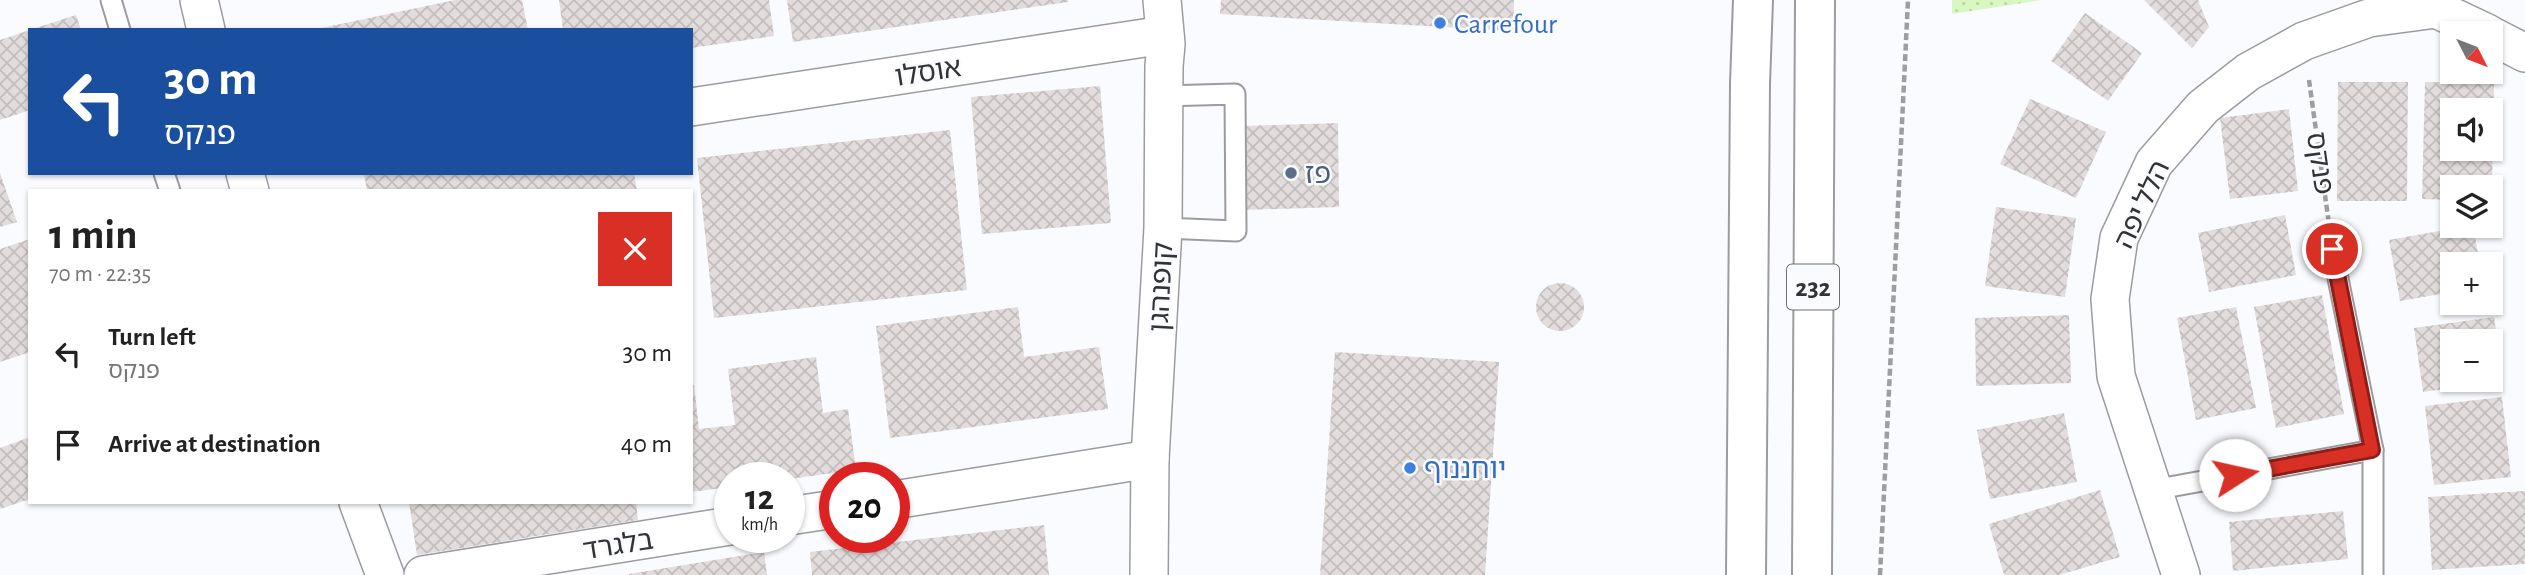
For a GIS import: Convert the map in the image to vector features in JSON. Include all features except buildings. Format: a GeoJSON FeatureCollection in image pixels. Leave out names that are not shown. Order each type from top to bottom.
{"type":"FeatureCollection","features":[{"type":"Feature","properties":{"kind":"main road"},"geometry":{"type":"LineString","coordinates":[[1742,0],[1750,84]]}},
{"type":"Feature","properties":{"kind":"main road","name":"232"},"geometry":{"type":"LineString","coordinates":[[1746,575],[1753,0]]}},
{"type":"Feature","properties":{"kind":"main road","name":"232"},"geometry":{"type":"LineString","coordinates":[[1812,575],[1815,0]]}},
{"type":"Feature","properties":{"kind":"street"},"geometry":{"type":"LineString","coordinates":[[199,0],[206,28]]}},
{"type":"Feature","properties":{"kind":"street","name":"הלל יפה"},"geometry":{"type":"LineString","coordinates":[[2181,575],[2116,376],[2110,299],[2119,238],[2154,163],[2203,107],[2248,72],[2304,41],[2369,18],[2435,5],[2464,21]]}},
{"type":"Feature","properties":{"kind":"street","name":"קופנהגן"},"geometry":{"type":"LineString","coordinates":[[1149,575],[1150,458],[1163,228],[1163,96],[1166,44],[1163,17]]}},
{"type":"Feature","properties":{"kind":"street","name":"אוסלו"},"geometry":{"type":"LineString","coordinates":[[693,107],[1163,17]]}},
{"type":"Feature","properties":{"kind":"street","name":"הלל יפה"},"geometry":{"type":"LineString","coordinates":[[2503,42],[2525,53]]}},
{"type":"Feature","properties":{"kind":"street"},"geometry":{"type":"LineString","coordinates":[[910,497],[1150,458]]}},
{"type":"Feature","properties":{"kind":"street"},"geometry":{"type":"LineString","coordinates":[[359,504],[385,575]]}},
{"type":"Feature","properties":{"kind":"street","name":"בלגרד"},"geometry":{"type":"LineString","coordinates":[[423,575],[714,529]]}},
{"type":"Feature","properties":{"kind":"lane"},"geometry":{"type":"LineString","coordinates":[[111,0],[119,28]]}},
{"type":"Feature","properties":{"kind":"lane"},"geometry":{"type":"LineString","coordinates":[[1163,96],[1235,94],[1236,231],[1163,228]]}},
{"type":"Feature","properties":{"kind":"lane"},"geometry":{"type":"LineString","coordinates":[[2332,249],[2372,450],[2373,575]]}},
{"type":"Feature","properties":{"kind":"lane"},"geometry":{"type":"LineString","coordinates":[[2153,490],[2372,450]]}},
{"type":"Feature","properties":{"kind":"path"},"geometry":{"type":"LineString","coordinates":[[1880,575],[1908,0]]}},
{"type":"Feature","properties":{"kind":"path","name":"פנקס"},"geometry":{"type":"LineString","coordinates":[[2304,41],[2332,249]]}},
{"type":"Feature","properties":{"kind":"green space"},"geometry":{"type":"Polygon","coordinates":[[[1952,0],[2042,0],[1952,14],[1952,0]]]}},
{"type":"Feature","properties":{"kind":"place","name":"Carrefour"},"geometry":{"type":"Point","coordinates":[1440,23]}},
{"type":"Feature","properties":{"kind":"place","name":"פז"},"geometry":{"type":"Point","coordinates":[1291,173]}},
{"type":"Feature","properties":{"kind":"place","name":"יוחננוף"},"geometry":{"type":"Point","coordinates":[1410,468]}},
{"type":"Feature","properties":{"kind":"route"},"geometry":{"type":"LineString","coordinates":[[2235,475],[2372,450],[2332,249]]}}]}
